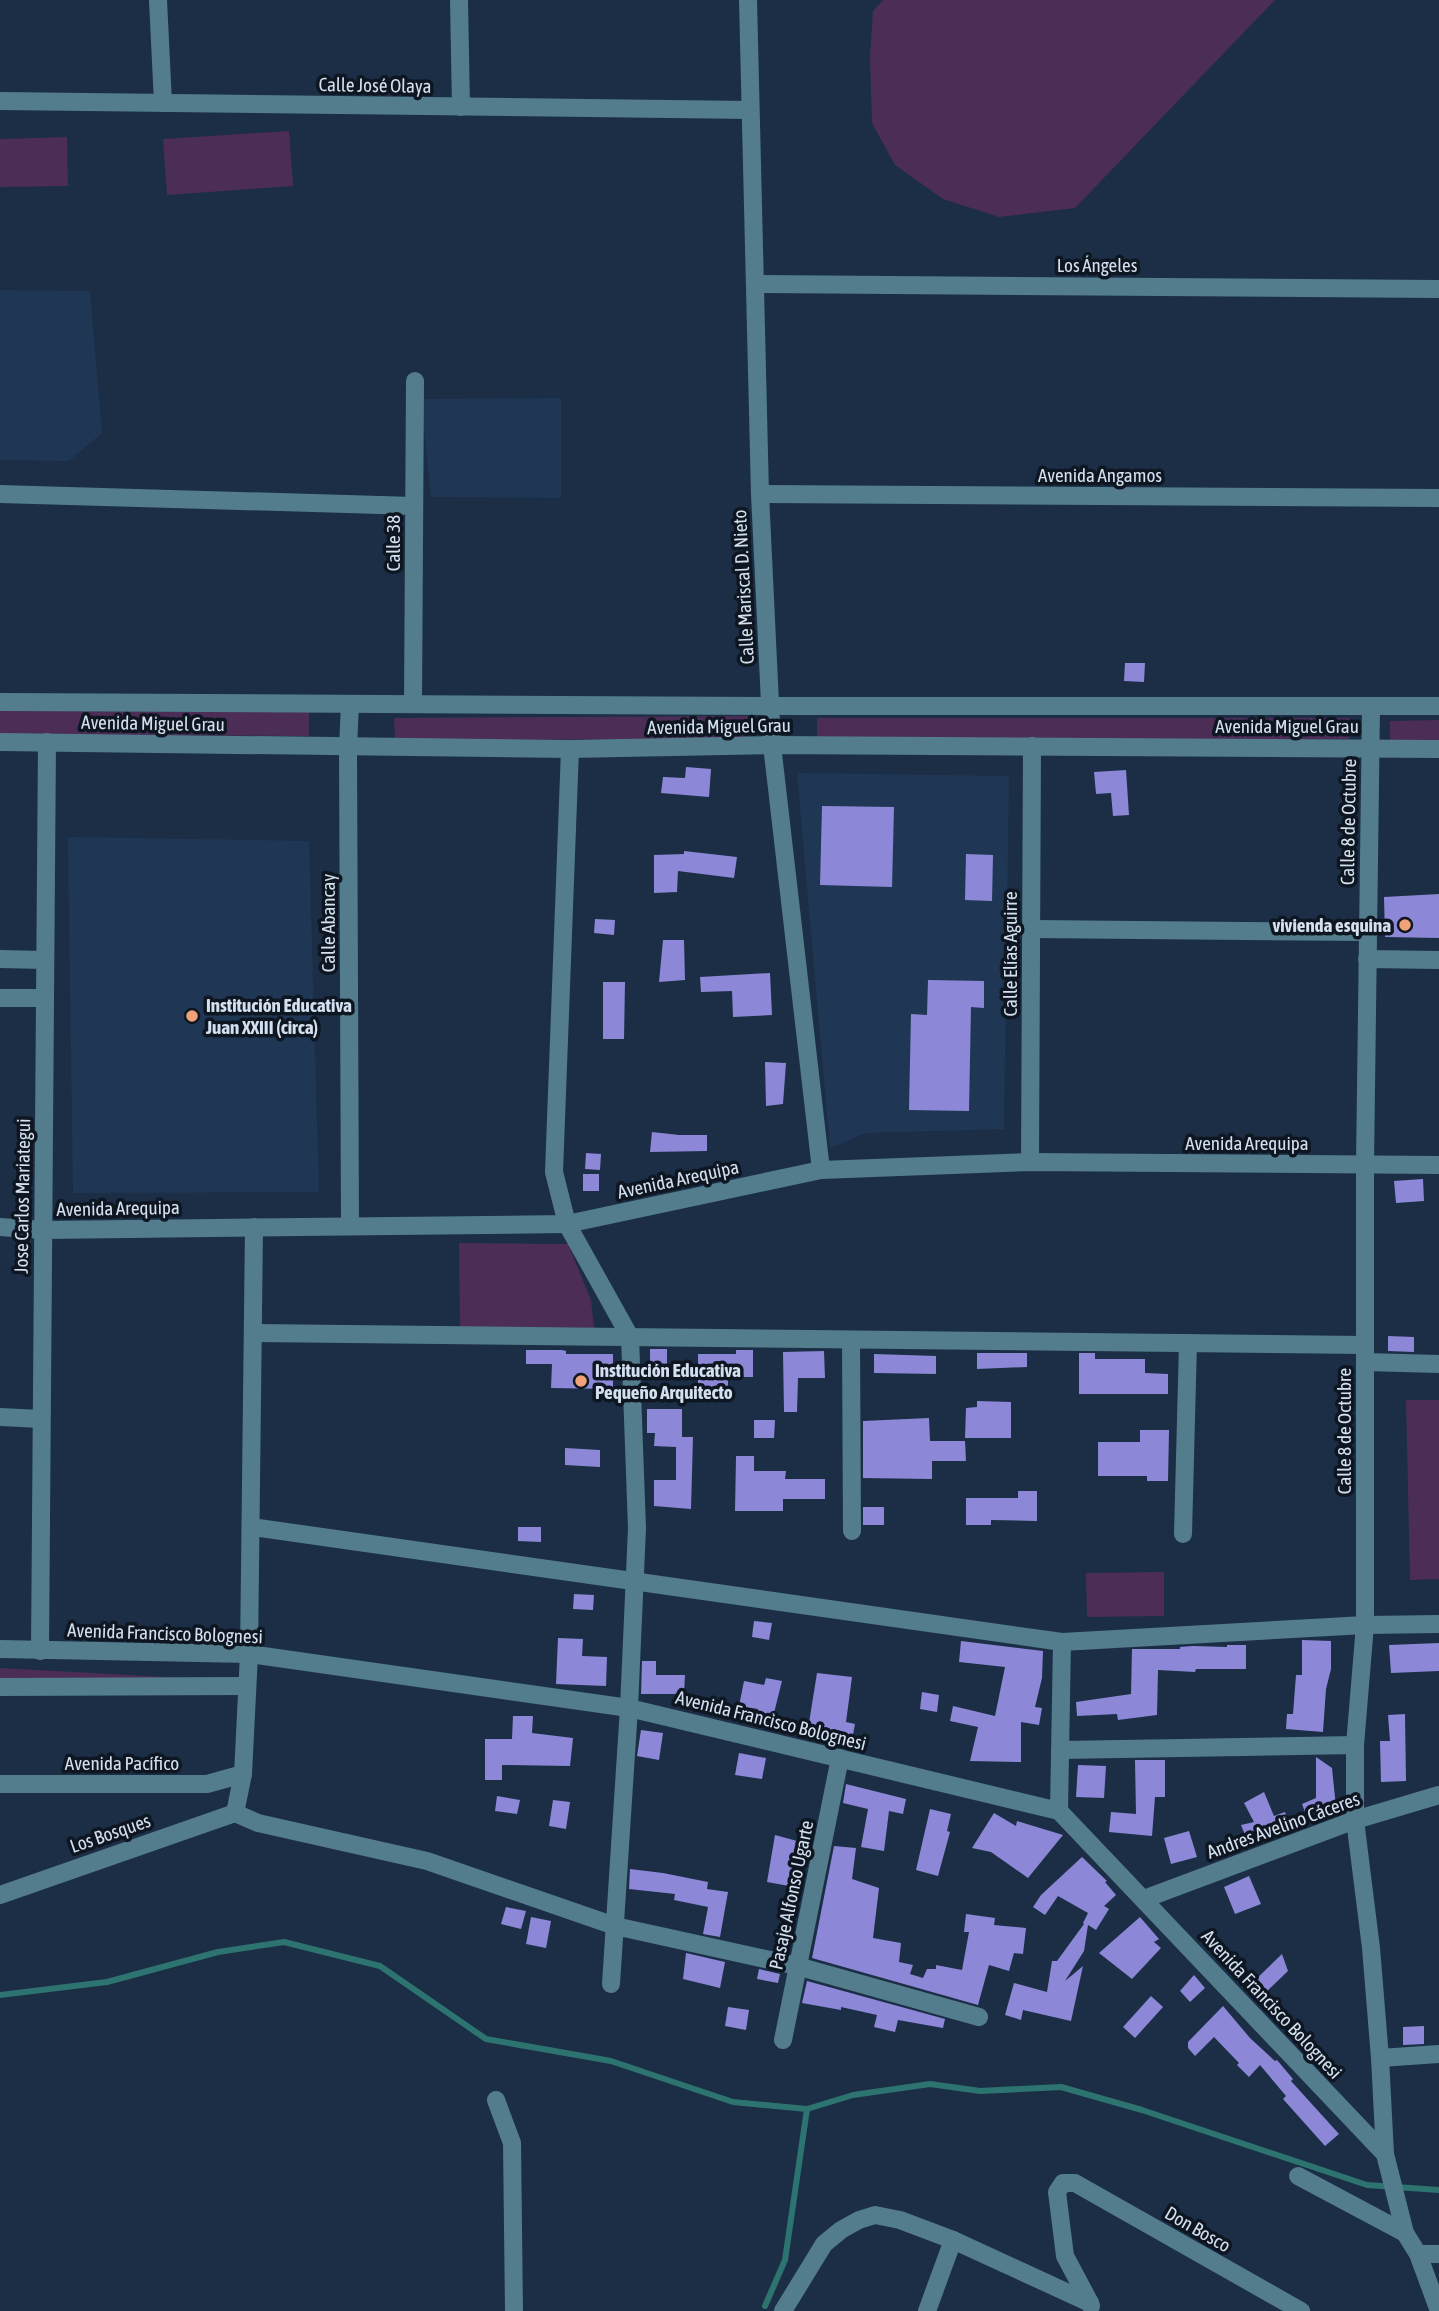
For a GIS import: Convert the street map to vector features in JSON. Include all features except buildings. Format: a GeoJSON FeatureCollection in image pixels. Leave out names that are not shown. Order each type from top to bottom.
{"type":"FeatureCollection","features":[{"type":"Feature","properties":{"kind":"street"},"geometry":{"type":"LineString","coordinates":[[158,0],[163,103]]}},
{"type":"Feature","properties":{"kind":"street"},"geometry":{"type":"LineString","coordinates":[[459,0],[461,107]]}},
{"type":"Feature","properties":{"kind":"street","name":"Calle Mariscal D. Nieto"},"geometry":{"type":"LineString","coordinates":[[748,0],[760,494],[769,706],[821,1170]]}},
{"type":"Feature","properties":{"kind":"street","name":"Calle José Olaya"},"geometry":{"type":"LineString","coordinates":[[0,101],[750,110]]}},
{"type":"Feature","properties":{"kind":"street","name":"Los Ángeles"},"geometry":{"type":"LineString","coordinates":[[755,284],[1439,289]]}},
{"type":"Feature","properties":{"kind":"street","name":"Calle 38"},"geometry":{"type":"LineString","coordinates":[[413,704],[415,381]]}},
{"type":"Feature","properties":{"kind":"street"},"geometry":{"type":"LineString","coordinates":[[0,494],[414,506]]}},
{"type":"Feature","properties":{"kind":"street","name":"Avenida Angamos"},"geometry":{"type":"LineString","coordinates":[[760,494],[1439,498]]}},
{"type":"Feature","properties":{"kind":"street","name":"Avenida Miguel Grau"},"geometry":{"type":"LineString","coordinates":[[0,702],[1439,706]]}},
{"type":"Feature","properties":{"kind":"street","name":"Calle Abancay"},"geometry":{"type":"LineString","coordinates":[[350,1226],[348,747],[351,704]]}},
{"type":"Feature","properties":{"kind":"street","name":"Calle 8 de Octubre"},"geometry":{"type":"LineString","coordinates":[[1371,707],[1365,1165],[1365,1625],[1355,1745],[1355,1820],[1371,1948],[1385,2155],[1405,2233]]}},
{"type":"Feature","properties":{"kind":"street","name":"Avenida Miguel Grau"},"geometry":{"type":"LineString","coordinates":[[0,742],[570,750],[772,745],[1439,748]]}},
{"type":"Feature","properties":{"kind":"street","name":"Jose Carlos Mariategui"},"geometry":{"type":"LineString","coordinates":[[40,1651],[47,742]]}},
{"type":"Feature","properties":{"kind":"street","name":"Calle Elías Aguirre"},"geometry":{"type":"LineString","coordinates":[[1030,1163],[1032,746]]}},
{"type":"Feature","properties":{"kind":"street"},"geometry":{"type":"LineString","coordinates":[[570,750],[554,1172],[567,1224],[630,1337],[637,1528],[629,1708],[611,1984]]}},
{"type":"Feature","properties":{"kind":"street"},"geometry":{"type":"LineString","coordinates":[[1032,929],[1367,932]]}},
{"type":"Feature","properties":{"kind":"street"},"geometry":{"type":"LineString","coordinates":[[1367,959],[1439,960]]}},
{"type":"Feature","properties":{"kind":"street"},"geometry":{"type":"LineString","coordinates":[[0,960],[45,960]]}},
{"type":"Feature","properties":{"kind":"street"},"geometry":{"type":"LineString","coordinates":[[0,998],[45,998]]}},
{"type":"Feature","properties":{"kind":"street","name":"Avenida Arequipa"},"geometry":{"type":"LineString","coordinates":[[0,1227],[43,1230],[567,1224],[821,1170],[1030,1163],[1439,1165]]}},
{"type":"Feature","properties":{"kind":"street"},"geometry":{"type":"LineString","coordinates":[[254,1227],[249,1654],[243,1774],[235,1813],[258,1823],[428,1861],[615,1926],[797,1966],[979,2017]]}},
{"type":"Feature","properties":{"kind":"street"},"geometry":{"type":"LineString","coordinates":[[254,1333],[1188,1343],[1365,1354],[1439,1364]]}},
{"type":"Feature","properties":{"kind":"street"},"geometry":{"type":"LineString","coordinates":[[851,1340],[852,1531]]}},
{"type":"Feature","properties":{"kind":"street"},"geometry":{"type":"LineString","coordinates":[[1183,1534],[1188,1343]]}},
{"type":"Feature","properties":{"kind":"street"},"geometry":{"type":"LineString","coordinates":[[0,1417],[41,1419]]}},
{"type":"Feature","properties":{"kind":"street"},"geometry":{"type":"LineString","coordinates":[[252,1527],[1062,1642],[1365,1625],[1439,1624]]}},
{"type":"Feature","properties":{"kind":"street"},"geometry":{"type":"LineString","coordinates":[[1059,1811],[1062,1642]]}},
{"type":"Feature","properties":{"kind":"street","name":"Avenida Francisco Bolognesi"},"geometry":{"type":"LineString","coordinates":[[0,1649],[249,1654],[629,1708],[1059,1811],[1385,2155]]}},
{"type":"Feature","properties":{"kind":"street"},"geometry":{"type":"LineString","coordinates":[[0,1687],[247,1686]]}},
{"type":"Feature","properties":{"kind":"street"},"geometry":{"type":"LineString","coordinates":[[1060,1750],[1355,1745]]}},
{"type":"Feature","properties":{"kind":"street","name":"Pasaje Alfonso Ugarte"},"geometry":{"type":"LineString","coordinates":[[783,2040],[840,1758]]}},
{"type":"Feature","properties":{"kind":"street","name":"Avenida Pacífico"},"geometry":{"type":"LineString","coordinates":[[0,1784],[207,1784],[243,1774]]}},
{"type":"Feature","properties":{"kind":"street","name":"Andres Avelino Cáceres"},"geometry":{"type":"LineString","coordinates":[[1144,1899],[1355,1820],[1439,1795]]}},
{"type":"Feature","properties":{"kind":"street","name":"Los Bosques"},"geometry":{"type":"LineString","coordinates":[[0,1895],[235,1813]]}},
{"type":"Feature","properties":{"kind":"street"},"geometry":{"type":"LineString","coordinates":[[1380,2058],[1439,2054]]}},
{"type":"Feature","properties":{"kind":"street"},"geometry":{"type":"LineString","coordinates":[[496,2100],[512,2143],[514,2311]]}},
{"type":"Feature","properties":{"kind":"street"},"geometry":{"type":"LineString","coordinates":[[1298,2176],[1405,2233],[1418,2254],[1439,2311]]}},
{"type":"Feature","properties":{"kind":"street","name":"Don Bosco"},"geometry":{"type":"LineString","coordinates":[[1091,2307],[1065,2256],[1057,2192],[1063,2183],[1075,2183],[1301,2311]]}},
{"type":"Feature","properties":{"kind":"street"},"geometry":{"type":"LineString","coordinates":[[783,2311],[824,2244],[841,2230],[875,2215],[900,2220],[953,2240],[1091,2307]]}},
{"type":"Feature","properties":{"kind":"street"},"geometry":{"type":"LineString","coordinates":[[927,2311],[953,2240]]}},
{"type":"Feature","properties":{"kind":"street"},"geometry":{"type":"LineString","coordinates":[[1418,2254],[1439,2254]]}},
{"type":"Feature","properties":{"kind":"shaded area"},"geometry":{"type":"Polygon","coordinates":[[[883,0],[1275,0],[1075,208],[999,217],[943,199],[895,165],[872,123],[870,58],[873,11],[883,0]]]}},
{"type":"Feature","properties":{"kind":"shaded area"},"geometry":{"type":"Polygon","coordinates":[[[289,131],[293,186],[167,195],[163,139],[289,131]]]}},
{"type":"Feature","properties":{"kind":"shaded area"},"geometry":{"type":"Polygon","coordinates":[[[67,137],[68,186],[0,187],[0,139],[67,137]]]}},
{"type":"Feature","properties":{"kind":"shaded area"},"geometry":{"type":"Polygon","coordinates":[[[0,290],[90,291],[102,433],[69,461],[0,460],[0,290]]]}},
{"type":"Feature","properties":{"kind":"shaded area"},"geometry":{"type":"Polygon","coordinates":[[[561,398],[561,498],[431,497],[421,399],[561,398]]]}},
{"type":"Feature","properties":{"kind":"shaded area"},"geometry":{"type":"Polygon","coordinates":[[[0,711],[309,712],[309,736],[0,734],[0,711]]]}},
{"type":"Feature","properties":{"kind":"shaded area"},"geometry":{"type":"Polygon","coordinates":[[[748,716],[748,738],[395,741],[394,718],[748,716]]]}},
{"type":"Feature","properties":{"kind":"shaded area"},"geometry":{"type":"Polygon","coordinates":[[[817,718],[1349,718],[1349,739],[817,739],[817,718]]]}},
{"type":"Feature","properties":{"kind":"shaded area"},"geometry":{"type":"Polygon","coordinates":[[[1439,720],[1439,740],[1390,740],[1390,721],[1439,720]]]}},
{"type":"Feature","properties":{"kind":"shaded area"},"geometry":{"type":"Polygon","coordinates":[[[797,773],[1009,776],[1004,1129],[866,1133],[830,1148],[797,773]]]}},
{"type":"Feature","properties":{"kind":"shaded area","name":"Institución Educativa Juan XXIII (circa)"},"geometry":{"type":"Polygon","coordinates":[[[68,837],[309,841],[319,1192],[73,1193],[68,837]]]}},
{"type":"Feature","properties":{"kind":"shaded area"},"geometry":{"type":"Polygon","coordinates":[[[459,1243],[568,1244],[591,1300],[594,1328],[460,1327],[459,1243]]]}},
{"type":"Feature","properties":{"kind":"shaded area"},"geometry":{"type":"Polygon","coordinates":[[[1406,1400],[1439,1400],[1439,1579],[1410,1580],[1406,1400]]]}},
{"type":"Feature","properties":{"kind":"shaded area"},"geometry":{"type":"Polygon","coordinates":[[[1164,1572],[1164,1616],[1087,1617],[1086,1573],[1164,1572]]]}},
{"type":"Feature","properties":{"kind":"shaded area"},"geometry":{"type":"Polygon","coordinates":[[[0,1668],[221,1680],[0,1679],[0,1668]]]}},
{"type":"Feature","properties":{"kind":"waterway"},"geometry":{"type":"LineString","coordinates":[[0,1995],[107,1982],[218,1952],[284,1942],[380,1966],[486,2039],[611,2061],[733,2102],[807,2109],[853,2095],[930,2084],[980,2091],[1061,2087],[1142,2110],[1367,2185],[1439,2190]]}},
{"type":"Feature","properties":{"kind":"waterway"},"geometry":{"type":"LineString","coordinates":[[765,2306],[785,2260],[807,2109]]}},
{"type":"Feature","properties":{"kind":"place","name":"vivienda esquina"},"geometry":{"type":"Point","coordinates":[1405,925]}},
{"type":"Feature","properties":{"kind":"place","name":"Institución Educativa Juan XXIII (circa)"},"geometry":{"type":"Point","coordinates":[192,1016]}},
{"type":"Feature","properties":{"kind":"place","name":"Institución Educativa Pequeño Arquitecto"},"geometry":{"type":"Point","coordinates":[581,1381]}}]}
